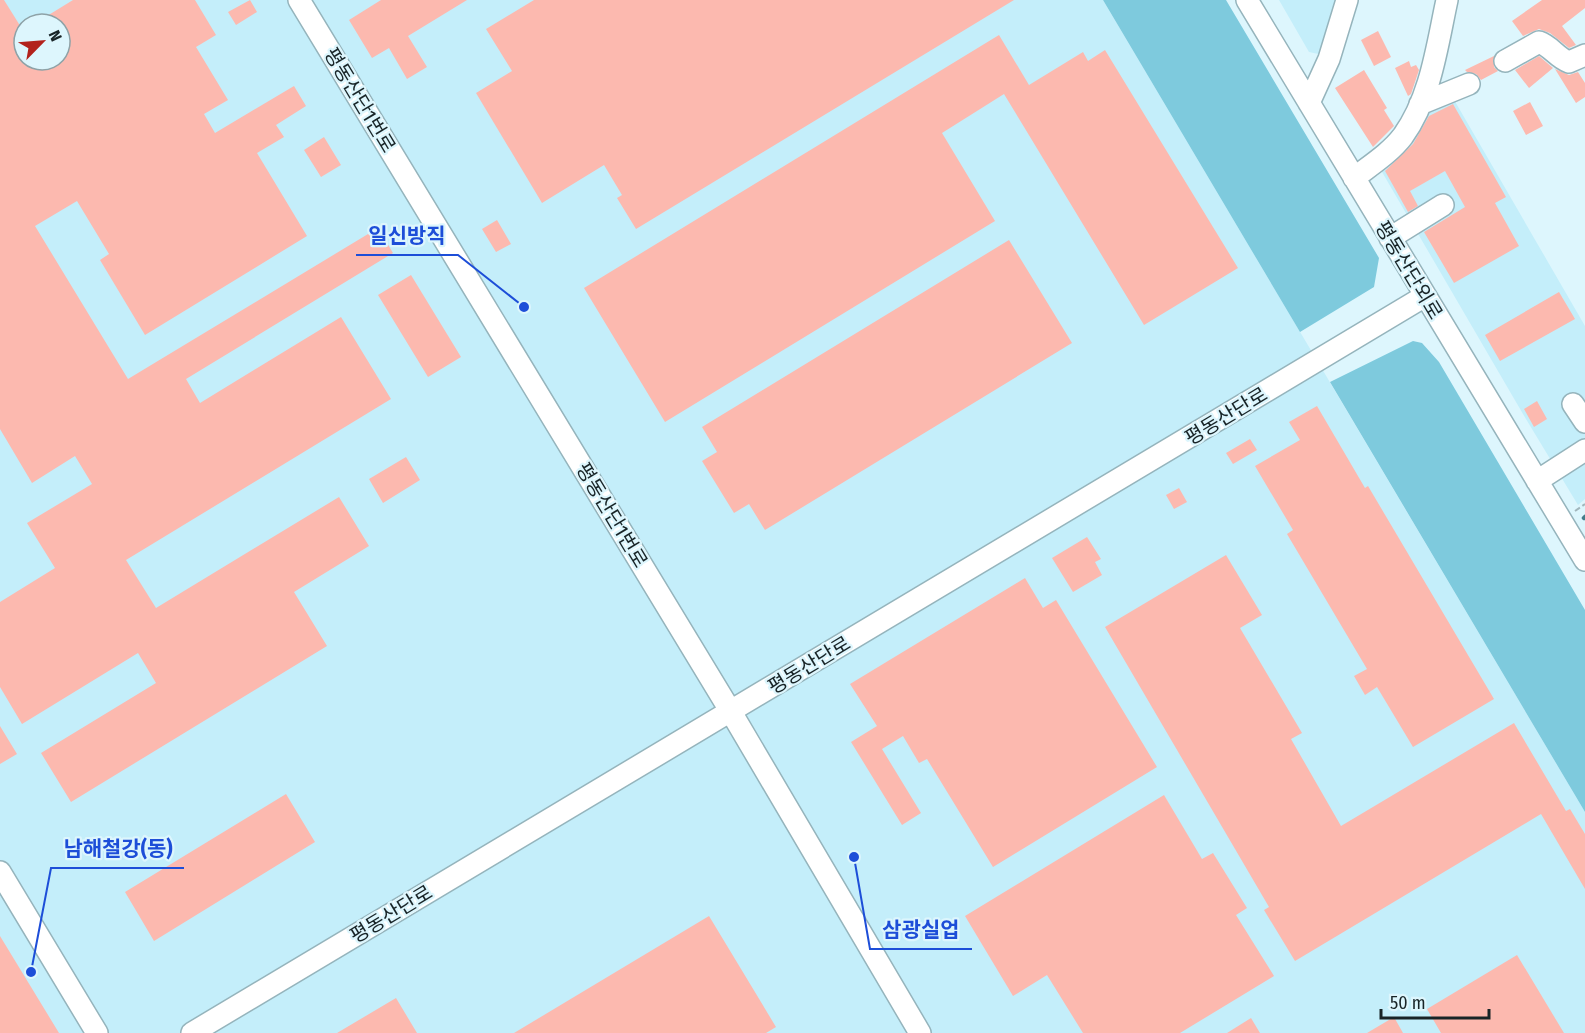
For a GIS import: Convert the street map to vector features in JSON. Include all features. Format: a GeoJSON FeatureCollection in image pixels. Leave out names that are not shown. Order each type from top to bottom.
{"type":"FeatureCollection","features":[{"type":"Feature","properties":{"kind":"street","name":"평동산단1번로"},"geometry":{"type":"LineString","coordinates":[[299,0],[731,712],[920,1033]]}},
{"type":"Feature","properties":{"kind":"street","name":"평동산단외로"},"geometry":{"type":"LineString","coordinates":[[1247,0],[1538,481],[1579,534],[1585,560]]}},
{"type":"Feature","properties":{"kind":"street"},"geometry":{"type":"LineString","coordinates":[[1309,103],[1329,59],[1347,0]]}},
{"type":"Feature","properties":{"kind":"street"},"geometry":{"type":"LineString","coordinates":[[1354,178],[1389,152],[1403,136],[1420,104],[1428,83],[1448,0]]}},
{"type":"Feature","properties":{"kind":"street"},"geometry":{"type":"LineString","coordinates":[[1506,61],[1539,42],[1553,50],[1562,60],[1569,62],[1585,55]]}},
{"type":"Feature","properties":{"kind":"street"},"geometry":{"type":"LineString","coordinates":[[1420,104],[1469,84]]}},
{"type":"Feature","properties":{"kind":"street"},"geometry":{"type":"LineString","coordinates":[[1390,238],[1443,205]]}},
{"type":"Feature","properties":{"kind":"street","name":"평동산단로"},"geometry":{"type":"LineString","coordinates":[[192,1033],[1425,296]]}},
{"type":"Feature","properties":{"kind":"street"},"geometry":{"type":"LineString","coordinates":[[1573,404],[1585,422]]}},
{"type":"Feature","properties":{"kind":"street"},"geometry":{"type":"LineString","coordinates":[[1538,481],[1585,450]]}},
{"type":"Feature","properties":{"kind":"street"},"geometry":{"type":"LineString","coordinates":[[0,872],[97,1033]]}},
{"type":"Feature","properties":{"kind":"shaded area"},"geometry":{"type":"Polygon","coordinates":[[[0,0],[1103,0],[1585,812],[1585,1033],[0,1033],[0,0]]]}},
{"type":"Feature","properties":{"kind":"shaded area"},"geometry":{"type":"Polygon","coordinates":[[[1103,0],[1226,0],[1379,258],[1374,287],[1300,332],[1103,0]]]}},
{"type":"Feature","properties":{"kind":"shaded area"},"geometry":{"type":"Polygon","coordinates":[[[1279,0],[1341,0],[1323,55],[1309,52],[1279,0]]]}},
{"type":"Feature","properties":{"kind":"shaded area"},"geometry":{"type":"Polygon","coordinates":[[[1453,98],[1585,326],[1585,499],[1578,505],[1382,172],[1383,167],[1423,114],[1453,98]]]}},
{"type":"Feature","properties":{"kind":"shaded area"},"geometry":{"type":"Polygon","coordinates":[[[1413,341],[1422,343],[1439,362],[1585,610],[1585,812],[1330,382],[1413,341]]]}},
{"type":"Feature","properties":{"kind":"building"},"geometry":{"type":"Polygon","coordinates":[[[0,0],[4,0],[12,13],[12,72],[72,72],[72,12],[54,12],[73,0],[195,0],[216,35],[196,47],[228,100],[204,114],[215,133],[294,86],[306,106],[276,125],[284,137],[257,153],[307,236],[145,335],[100,260],[109,254],[77,201],[35,226],[128,379],[378,228],[393,253],[186,379],[200,403],[341,317],[391,399],[126,560],[156,608],[339,497],[369,546],[294,592],[327,646],[71,802],[41,753],[156,683],[138,653],[22,724],[0,687],[0,602],[55,568],[27,523],[92,484],[75,456],[32,483],[0,429],[0,0]]]}},
{"type":"Feature","properties":{"kind":"building"},"geometry":{"type":"Polygon","coordinates":[[[250,0],[257,12],[236,25],[228,12],[250,0]]]}},
{"type":"Feature","properties":{"kind":"building"},"geometry":{"type":"Polygon","coordinates":[[[381,0],[467,0],[408,36],[427,67],[407,79],[389,48],[372,58],[349,20],[381,0]]]}},
{"type":"Feature","properties":{"kind":"building"},"geometry":{"type":"Polygon","coordinates":[[[534,0],[1014,0],[636,229],[617,198],[622,195],[604,165],[542,203],[476,93],[512,71],[486,29],[534,0]]]}},
{"type":"Feature","properties":{"kind":"building"},"geometry":{"type":"Polygon","coordinates":[[[1542,0],[1585,0],[1585,8],[1562,26],[1576,45],[1569,48],[1550,33],[1539,29],[1523,36],[1512,21],[1542,0]]]}},
{"type":"Feature","properties":{"kind":"building"},"geometry":{"type":"Polygon","coordinates":[[[1378,31],[1391,57],[1374,66],[1361,40],[1378,31]]]}},
{"type":"Feature","properties":{"kind":"building"},"geometry":{"type":"Polygon","coordinates":[[[999,35],[1029,85],[1083,52],[1088,61],[1105,50],[1238,268],[1144,325],[1004,94],[942,133],[995,221],[665,422],[584,288],[999,35]]]}},
{"type":"Feature","properties":{"kind":"building"},"geometry":{"type":"Polygon","coordinates":[[[1494,56],[1494,67],[1498,71],[1481,80],[1476,74],[1465,70],[1494,56]]]}},
{"type":"Feature","properties":{"kind":"building"},"geometry":{"type":"Polygon","coordinates":[[[1539,56],[1553,68],[1529,88],[1515,70],[1539,56]]]}},
{"type":"Feature","properties":{"kind":"building"},"geometry":{"type":"Polygon","coordinates":[[[1409,61],[1411,67],[1416,65],[1419,70],[1411,94],[1408,96],[1395,68],[1409,61]]]}},
{"type":"Feature","properties":{"kind":"building"},"geometry":{"type":"Polygon","coordinates":[[[1555,69],[1569,75],[1578,72],[1585,83],[1585,97],[1576,103],[1555,69]]]}},
{"type":"Feature","properties":{"kind":"building"},"geometry":{"type":"Polygon","coordinates":[[[1364,70],[1387,108],[1384,110],[1394,126],[1373,147],[1335,88],[1364,70]]]}},
{"type":"Feature","properties":{"kind":"building"},"geometry":{"type":"Polygon","coordinates":[[[1530,102],[1543,126],[1526,135],[1513,111],[1530,102]]]}},
{"type":"Feature","properties":{"kind":"building"},"geometry":{"type":"Polygon","coordinates":[[[1453,104],[1506,197],[1495,203],[1519,246],[1454,283],[1424,232],[1465,207],[1445,171],[1410,191],[1418,206],[1408,212],[1385,171],[1413,144],[1429,116],[1453,104]]]}},
{"type":"Feature","properties":{"kind":"building"},"geometry":{"type":"Polygon","coordinates":[[[324,137],[341,165],[321,177],[304,150],[324,137]]]}},
{"type":"Feature","properties":{"kind":"building"},"geometry":{"type":"Polygon","coordinates":[[[497,220],[511,244],[496,252],[482,229],[497,220]]]}},
{"type":"Feature","properties":{"kind":"building"},"geometry":{"type":"Polygon","coordinates":[[[1009,240],[1072,343],[765,530],[749,504],[734,513],[702,461],[717,452],[702,427],[1009,240]]]}},
{"type":"Feature","properties":{"kind":"building"},"geometry":{"type":"Polygon","coordinates":[[[411,275],[461,357],[428,377],[378,295],[411,275]]]}},
{"type":"Feature","properties":{"kind":"building"},"geometry":{"type":"Polygon","coordinates":[[[1559,292],[1575,319],[1500,361],[1485,335],[1559,292]]]}},
{"type":"Feature","properties":{"kind":"building"},"geometry":{"type":"Polygon","coordinates":[[[1537,401],[1547,419],[1534,427],[1524,409],[1537,401]]]}},
{"type":"Feature","properties":{"kind":"building"},"geometry":{"type":"Polygon","coordinates":[[[1317,406],[1365,488],[1368,486],[1494,699],[1413,747],[1377,687],[1365,695],[1354,676],[1367,669],[1287,534],[1293,530],[1255,466],[1300,440],[1289,422],[1317,406]]]}},
{"type":"Feature","properties":{"kind":"building"},"geometry":{"type":"Polygon","coordinates":[[[1250,439],[1257,450],[1233,464],[1226,453],[1250,439]]]}},
{"type":"Feature","properties":{"kind":"building"},"geometry":{"type":"Polygon","coordinates":[[[406,457],[420,480],[383,503],[369,479],[406,457]]]}},
{"type":"Feature","properties":{"kind":"building"},"geometry":{"type":"Polygon","coordinates":[[[1179,488],[1187,502],[1174,509],[1166,495],[1179,488]]]}},
{"type":"Feature","properties":{"kind":"building"},"geometry":{"type":"Polygon","coordinates":[[[1087,537],[1101,559],[1095,562],[1102,575],[1073,592],[1052,558],[1087,537]]]}},
{"type":"Feature","properties":{"kind":"building"},"geometry":{"type":"Polygon","coordinates":[[[1226,555],[1262,615],[1240,628],[1302,733],[1291,739],[1341,826],[1514,723],[1566,811],[1570,809],[1585,834],[1585,889],[1541,814],[1295,961],[1264,910],[1269,907],[1105,627],[1226,555]]]}},
{"type":"Feature","properties":{"kind":"building"},"geometry":{"type":"Polygon","coordinates":[[[1025,578],[1043,608],[1056,600],[1157,767],[993,867],[927,759],[919,763],[903,736],[882,749],[921,813],[902,825],[851,742],[877,726],[850,684],[1025,578]]]}},
{"type":"Feature","properties":{"kind":"building"},"geometry":{"type":"Polygon","coordinates":[[[0,726],[17,754],[0,764],[0,726]]]}},
{"type":"Feature","properties":{"kind":"building"},"geometry":{"type":"Polygon","coordinates":[[[286,794],[315,842],[154,941],[125,892],[286,794]]]}},
{"type":"Feature","properties":{"kind":"building"},"geometry":{"type":"Polygon","coordinates":[[[1164,795],[1202,859],[1213,853],[1247,908],[1236,915],[1274,976],[1180,1033],[1083,1033],[1047,975],[1013,996],[965,916],[1164,795]]]}},
{"type":"Feature","properties":{"kind":"building"},"geometry":{"type":"Polygon","coordinates":[[[709,916],[776,1027],[766,1033],[514,1033],[709,916]]]}},
{"type":"Feature","properties":{"kind":"building"},"geometry":{"type":"Polygon","coordinates":[[[0,936],[59,1033],[0,1033],[0,936]]]}},
{"type":"Feature","properties":{"kind":"building"},"geometry":{"type":"Polygon","coordinates":[[[1517,955],[1564,1033],[1441,1033],[1427,1009],[1517,955]]]}},
{"type":"Feature","properties":{"kind":"building"},"geometry":{"type":"Polygon","coordinates":[[[396,998],[417,1033],[337,1033],[396,998]]]}},
{"type":"Feature","properties":{"kind":"building"},"geometry":{"type":"Polygon","coordinates":[[[1394,1017],[1403,1033],[1367,1033],[1394,1017]]]}},
{"type":"Feature","properties":{"kind":"building"},"geometry":{"type":"Polygon","coordinates":[[[1251,1018],[1260,1033],[1227,1033],[1251,1018]]]}},
{"type":"Feature","properties":{"kind":"place","name":"일신방직"},"geometry":{"type":"Point","coordinates":[524,307]}},
{"type":"Feature","properties":{"kind":"place","name":"삼광실업"},"geometry":{"type":"Point","coordinates":[854,857]}},
{"type":"Feature","properties":{"kind":"place","name":"남해철강(동)"},"geometry":{"type":"Point","coordinates":[31,972]}}]}
